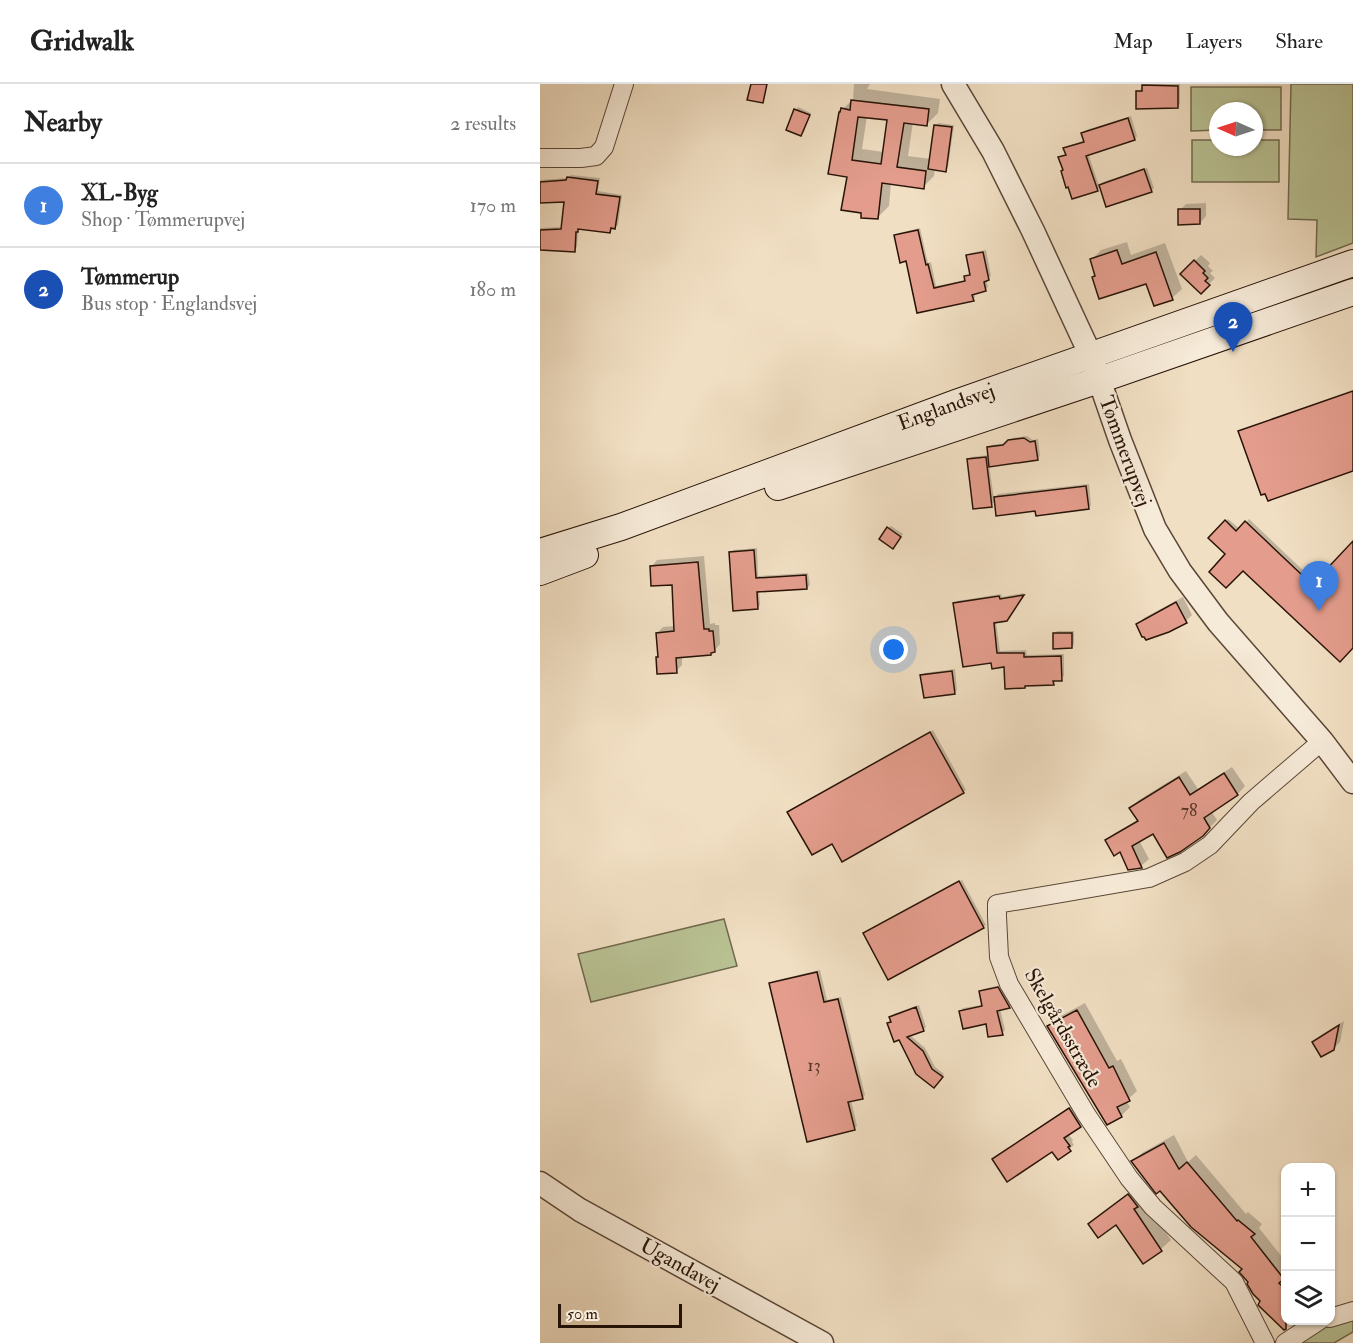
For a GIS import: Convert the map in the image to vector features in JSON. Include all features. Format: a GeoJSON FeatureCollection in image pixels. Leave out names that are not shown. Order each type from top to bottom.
{"type":"FeatureCollection","features":[{"type":"Feature","properties":{"kind":"main road","name":"Englandsvej"},"geometry":{"type":"LineString","coordinates":[[540,552],[621,527],[956,403],[1353,263]]}},
{"type":"Feature","properties":{"kind":"main road","name":"Englandsvej"},"geometry":{"type":"LineString","coordinates":[[540,572],[663,525],[1099,380],[1353,291]]}},
{"type":"Feature","properties":{"kind":"street"},"geometry":{"type":"LineString","coordinates":[[540,158],[596,156],[604,147],[624,84]]}},
{"type":"Feature","properties":{"kind":"street","name":"Tømmerupvej"},"geometry":{"type":"LineString","coordinates":[[953,84],[998,161],[1091,356],[1120,440],[1155,529],[1180,571],[1218,622],[1322,741],[1353,782]]}},
{"type":"Feature","properties":{"kind":"street","name":"Skelgårdsstræde"},"geometry":{"type":"LineString","coordinates":[[1265,1343],[1234,1282],[1153,1207],[1129,1178],[1086,1114],[1009,984],[999,957],[998,904],[1149,878],[1185,862],[1210,845],[1251,802],[1322,741]]}},
{"type":"Feature","properties":{"kind":"street","name":"Ugandavej"},"geometry":{"type":"LineString","coordinates":[[540,1183],[580,1210],[822,1343]]}},
{"type":"Feature","properties":{"kind":"street"},"geometry":{"type":"LineString","coordinates":[[1335,1316],[1353,1311]]}},
{"type":"Feature","properties":{"kind":"street"},"geometry":{"type":"LineString","coordinates":[[1285,1343],[1312,1325]]}},
{"type":"Feature","properties":{"kind":"green space"},"geometry":{"type":"Polygon","coordinates":[[[1291,84],[1353,84],[1353,243],[1316,257],[1317,220],[1288,219],[1291,84]]]}},
{"type":"Feature","properties":{"kind":"green space"},"geometry":{"type":"Polygon","coordinates":[[[1191,87],[1281,87],[1281,130],[1263,130],[1263,102],[1209,102],[1209,130],[1191,131],[1191,87]]]}},
{"type":"Feature","properties":{"kind":"green space"},"geometry":{"type":"Polygon","coordinates":[[[1192,140],[1209,140],[1209,156],[1263,156],[1263,140],[1279,140],[1279,182],[1192,182],[1192,140]]]}},
{"type":"Feature","properties":{"kind":"green space"},"geometry":{"type":"Polygon","coordinates":[[[724,919],[737,966],[591,1002],[578,954],[724,919]]]}},
{"type":"Feature","properties":{"kind":"green space"},"geometry":{"type":"Polygon","coordinates":[[[1353,1318],[1353,1332],[1334,1343],[1298,1343],[1320,1329],[1353,1318]]]}},
{"type":"Feature","properties":{"kind":"building"},"geometry":{"type":"Polygon","coordinates":[[[751,84],[767,84],[763,103],[747,100],[751,84]]]}},
{"type":"Feature","properties":{"kind":"building"},"geometry":{"type":"Polygon","coordinates":[[[1142,85],[1178,86],[1178,108],[1136,109],[1136,91],[1142,91],[1142,85]]]}},
{"type":"Feature","properties":{"kind":"building"},"geometry":{"type":"Polygon","coordinates":[[[851,100],[929,109],[927,126],[904,123],[897,167],[926,171],[924,189],[882,183],[878,219],[861,218],[861,213],[841,210],[847,177],[828,174],[839,112],[841,108],[850,110],[851,100]],[[858,117],[852,160],[881,164],[887,120],[858,117]]]}},
{"type":"Feature","properties":{"kind":"building"},"geometry":{"type":"Polygon","coordinates":[[[794,109],[810,115],[801,136],[786,130],[794,109]]]}},
{"type":"Feature","properties":{"kind":"building"},"geometry":{"type":"Polygon","coordinates":[[[1128,118],[1135,140],[1086,156],[1098,191],[1072,199],[1068,187],[1066,188],[1058,157],[1066,155],[1063,148],[1084,142],[1081,133],[1128,118]]]}},
{"type":"Feature","properties":{"kind":"building"},"geometry":{"type":"Polygon","coordinates":[[[934,125],[952,127],[946,172],[928,169],[934,125]]]}},
{"type":"Feature","properties":{"kind":"building"},"geometry":{"type":"Polygon","coordinates":[[[1144,169],[1152,192],[1106,207],[1099,185],[1144,169]]]}},
{"type":"Feature","properties":{"kind":"building"},"geometry":{"type":"Polygon","coordinates":[[[567,177],[598,181],[596,194],[620,197],[615,229],[611,228],[610,233],[578,229],[575,252],[540,250],[540,230],[561,229],[564,202],[540,203],[540,182],[566,180],[567,177]]]}},
{"type":"Feature","properties":{"kind":"building"},"geometry":{"type":"Polygon","coordinates":[[[1178,209],[1200,209],[1200,224],[1178,225],[1178,209]]]}},
{"type":"Feature","properties":{"kind":"building"},"geometry":{"type":"Polygon","coordinates":[[[918,230],[934,288],[965,281],[964,276],[970,275],[966,255],[983,252],[989,280],[984,282],[986,291],[972,295],[974,301],[917,313],[906,261],[900,263],[894,235],[918,230]]]}},
{"type":"Feature","properties":{"kind":"building"},"geometry":{"type":"Polygon","coordinates":[[[1117,250],[1122,264],[1156,252],[1173,300],[1154,306],[1146,284],[1099,299],[1092,277],[1095,276],[1090,259],[1117,250]]]}},
{"type":"Feature","properties":{"kind":"building"},"geometry":{"type":"Polygon","coordinates":[[[1194,260],[1205,271],[1203,273],[1208,278],[1205,281],[1210,285],[1201,294],[1180,274],[1194,260]]]}},
{"type":"Feature","properties":{"kind":"building"},"geometry":{"type":"Polygon","coordinates":[[[1353,391],[1353,471],[1268,501],[1265,494],[1261,495],[1238,431],[1353,391]]]}},
{"type":"Feature","properties":{"kind":"building"},"geometry":{"type":"Polygon","coordinates":[[[1024,438],[1030,442],[1035,441],[1038,460],[989,467],[987,447],[1003,445],[1008,440],[1024,438]]]}},
{"type":"Feature","properties":{"kind":"building"},"geometry":{"type":"Polygon","coordinates":[[[986,457],[992,507],[973,509],[967,459],[986,457]]]}},
{"type":"Feature","properties":{"kind":"building"},"geometry":{"type":"Polygon","coordinates":[[[1086,486],[1089,509],[1036,516],[1035,511],[996,516],[994,497],[1086,486]]]}},
{"type":"Feature","properties":{"kind":"building"},"geometry":{"type":"Polygon","coordinates":[[[1225,520],[1236,531],[1245,521],[1302,575],[1312,564],[1322,574],[1353,541],[1353,648],[1340,662],[1243,571],[1226,588],[1209,572],[1225,554],[1208,538],[1225,520]]]}},
{"type":"Feature","properties":{"kind":"building"},"geometry":{"type":"Polygon","coordinates":[[[887,527],[901,537],[893,549],[879,539],[887,527]]]}},
{"type":"Feature","properties":{"kind":"building"},"geometry":{"type":"Polygon","coordinates":[[[754,550],[756,578],[806,575],[807,589],[757,592],[758,609],[733,611],[729,552],[754,550]]]}},
{"type":"Feature","properties":{"kind":"building"},"geometry":{"type":"Polygon","coordinates":[[[698,562],[704,629],[713,631],[715,652],[711,655],[676,658],[677,673],[657,674],[656,633],[674,631],[672,585],[651,586],[650,566],[698,562]]]}},
{"type":"Feature","properties":{"kind":"building"},"geometry":{"type":"Polygon","coordinates":[[[1024,595],[1007,621],[994,623],[997,653],[1024,653],[1024,657],[1061,656],[1062,681],[1053,681],[1054,685],[1005,689],[1004,667],[992,669],[991,663],[963,667],[953,603],[999,596],[1000,599],[1024,595]]]}},
{"type":"Feature","properties":{"kind":"building"},"geometry":{"type":"Polygon","coordinates":[[[1176,602],[1187,623],[1146,640],[1142,637],[1136,624],[1176,602]]]}},
{"type":"Feature","properties":{"kind":"building"},"geometry":{"type":"Polygon","coordinates":[[[1053,633],[1072,633],[1072,648],[1053,649],[1053,633]]]}},
{"type":"Feature","properties":{"kind":"building"},"geometry":{"type":"Polygon","coordinates":[[[952,671],[955,694],[924,698],[920,675],[952,671]]]}},
{"type":"Feature","properties":{"kind":"building"},"geometry":{"type":"Polygon","coordinates":[[[930,732],[964,793],[842,862],[832,844],[812,855],[787,812],[930,732]]]}},
{"type":"Feature","properties":{"kind":"building"},"geometry":{"type":"Polygon","coordinates":[[[1224,773],[1238,795],[1204,818],[1210,828],[1203,836],[1167,858],[1153,834],[1132,846],[1142,868],[1128,870],[1120,852],[1114,856],[1105,840],[1138,821],[1129,808],[1179,777],[1190,795],[1224,773]]]}},
{"type":"Feature","properties":{"kind":"building"},"geometry":{"type":"Polygon","coordinates":[[[959,881],[984,928],[888,980],[863,933],[959,881]]]}},
{"type":"Feature","properties":{"kind":"building"},"geometry":{"type":"Polygon","coordinates":[[[817,972],[824,1002],[838,999],[863,1099],[848,1102],[855,1130],[807,1142],[769,983],[817,972]]]}},
{"type":"Feature","properties":{"kind":"building"},"geometry":{"type":"Polygon","coordinates":[[[998,987],[1010,1008],[997,1011],[1003,1035],[988,1037],[986,1024],[963,1029],[959,1011],[982,1006],[979,991],[998,987]]]}},
{"type":"Feature","properties":{"kind":"building"},"geometry":{"type":"Polygon","coordinates":[[[916,1007],[924,1031],[907,1037],[923,1051],[932,1069],[943,1077],[934,1088],[916,1074],[899,1040],[894,1042],[887,1023],[891,1022],[889,1017],[916,1007]]]}},
{"type":"Feature","properties":{"kind":"building"},"geometry":{"type":"Polygon","coordinates":[[[1077,1010],[1109,1068],[1113,1066],[1130,1101],[1117,1107],[1122,1117],[1107,1125],[1047,1026],[1077,1010]]]}},
{"type":"Feature","properties":{"kind":"building"},"geometry":{"type":"Polygon","coordinates":[[[1339,1025],[1334,1050],[1321,1057],[1312,1042],[1339,1025]]]}},
{"type":"Feature","properties":{"kind":"building"},"geometry":{"type":"Polygon","coordinates":[[[1069,1108],[1081,1127],[1064,1138],[1071,1151],[1058,1160],[1052,1152],[1007,1182],[992,1159],[1069,1108]]]}},
{"type":"Feature","properties":{"kind":"building"},"geometry":{"type":"Polygon","coordinates":[[[1164,1143],[1179,1169],[1187,1162],[1237,1221],[1255,1234],[1251,1237],[1281,1275],[1279,1283],[1281,1285],[1281,1325],[1286,1325],[1286,1329],[1284,1330],[1258,1305],[1260,1301],[1239,1272],[1242,1269],[1191,1227],[1160,1191],[1156,1194],[1131,1161],[1164,1143]]]}},
{"type":"Feature","properties":{"kind":"building"},"geometry":{"type":"Polygon","coordinates":[[[1128,1194],[1138,1207],[1134,1209],[1162,1251],[1143,1264],[1116,1225],[1098,1238],[1088,1224],[1128,1194]]]}},
{"type":"Feature","properties":{"kind":"place","name":"Tømmerup"},"geometry":{"type":"Point","coordinates":[1233,352]}},
{"type":"Feature","properties":{"kind":"place","name":"XL-Byg"},"geometry":{"type":"Point","coordinates":[1319,611]}}]}
